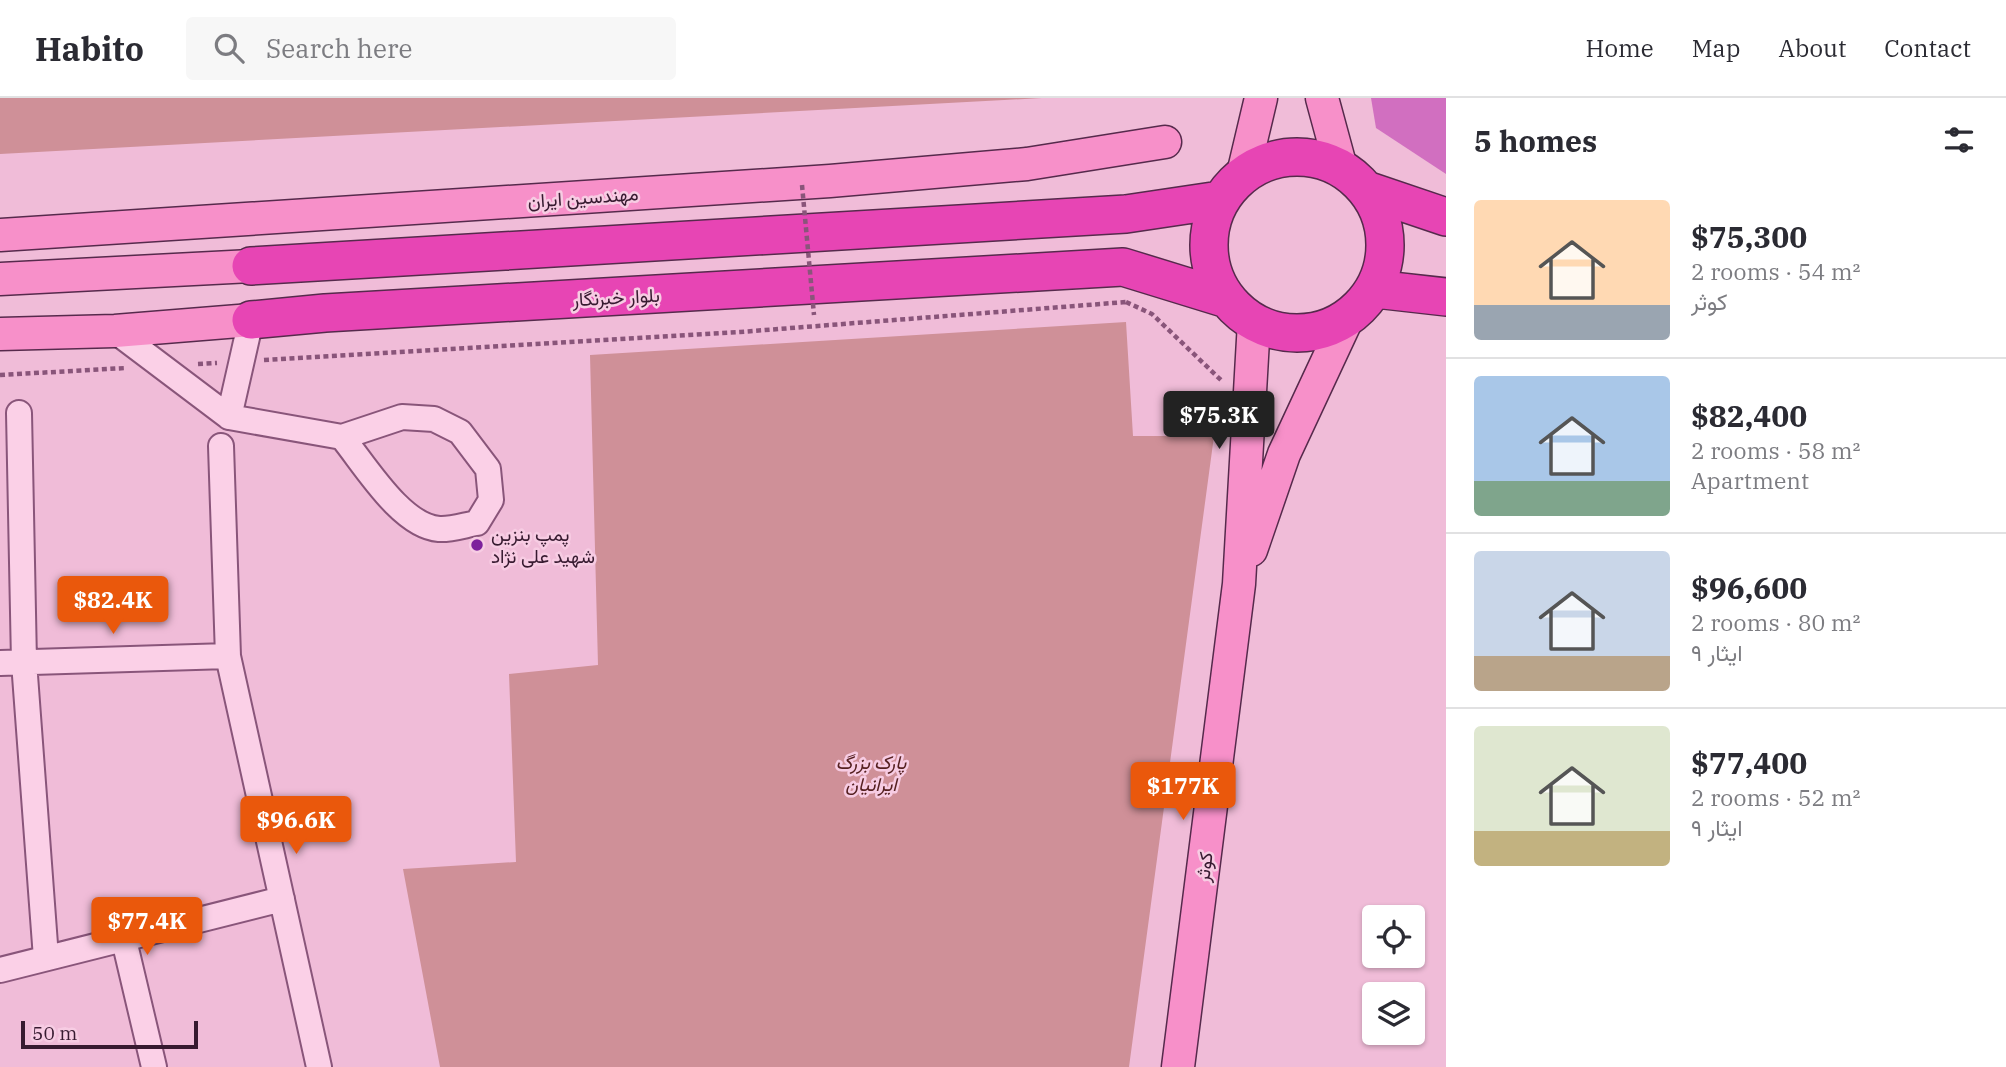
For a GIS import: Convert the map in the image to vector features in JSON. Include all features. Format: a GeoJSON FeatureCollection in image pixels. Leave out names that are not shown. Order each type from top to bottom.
{"type":"FeatureCollection","features":[{"type":"Feature","properties":{"kind":"highway"},"geometry":{"type":"LineString","coordinates":[[251,266],[1126,214],[1232,187],[1270,159],[1300,155],[1330,161],[1354,179],[1375,201],[1385,229],[1385,260],[1375,289],[1363,305],[1347,319],[1324,330],[1301,334],[1276,331],[1241,311],[1215,276],[1209,251],[1211,224],[1232,187]]}},
{"type":"Feature","properties":{"kind":"highway"},"geometry":{"type":"LineString","coordinates":[[1354,179],[1446,217]]}},
{"type":"Feature","properties":{"kind":"highway","name":"بلوار خبرنگار"},"geometry":{"type":"LineString","coordinates":[[251,320],[325,313],[1124,284],[1241,311]]}},
{"type":"Feature","properties":{"kind":"highway"},"geometry":{"type":"LineString","coordinates":[[1375,289],[1446,297]]}},
{"type":"Feature","properties":{"kind":"main road"},"geometry":{"type":"LineString","coordinates":[[1232,187],[1261,98]]}},
{"type":"Feature","properties":{"kind":"main road"},"geometry":{"type":"LineString","coordinates":[[1322,98],[1354,179]]}},
{"type":"Feature","properties":{"kind":"main road","name":"مهندسین ایران"},"geometry":{"type":"LineString","coordinates":[[0,234],[830,181],[1027,164],[1165,142]]}},
{"type":"Feature","properties":{"kind":"main road"},"geometry":{"type":"LineString","coordinates":[[0,279],[251,266]]}},
{"type":"Feature","properties":{"kind":"main road","name":"کوثر"},"geometry":{"type":"LineString","coordinates":[[1178,1067],[1240,584],[1248,388],[1241,311]]}},
{"type":"Feature","properties":{"kind":"main road","name":"کوثر"},"geometry":{"type":"LineString","coordinates":[[1240,584],[1284,454],[1347,319]]}},
{"type":"Feature","properties":{"kind":"main road","name":"بلوار خبرنگار"},"geometry":{"type":"LineString","coordinates":[[0,334],[115,331],[251,320]]}},
{"type":"Feature","properties":{"kind":"street"},"geometry":{"type":"LineString","coordinates":[[229,417],[251,320]]}},
{"type":"Feature","properties":{"kind":"street"},"geometry":{"type":"LineString","coordinates":[[115,331],[229,417],[342,437],[402,416],[434,419],[460,432],[488,470],[491,500],[477,523],[441,530],[418,524],[394,501],[342,437]]}},
{"type":"Feature","properties":{"kind":"street"},"geometry":{"type":"LineString","coordinates":[[19,413],[12,662],[46,958]]}},
{"type":"Feature","properties":{"kind":"street"},"geometry":{"type":"LineString","coordinates":[[221,446],[228,656],[319,1067]]}},
{"type":"Feature","properties":{"kind":"street"},"geometry":{"type":"LineString","coordinates":[[12,662],[228,656]]}},
{"type":"Feature","properties":{"kind":"street"},"geometry":{"type":"LineString","coordinates":[[0,970],[282,899]]}},
{"type":"Feature","properties":{"kind":"street"},"geometry":{"type":"LineString","coordinates":[[124,940],[154,1067]]}},
{"type":"Feature","properties":{"kind":"path"},"geometry":{"type":"LineString","coordinates":[[802,185],[814,315]]}},
{"type":"Feature","properties":{"kind":"path"},"geometry":{"type":"LineString","coordinates":[[243,361],[740,332],[1124,284],[1222,382],[1248,388]]}},
{"type":"Feature","properties":{"kind":"green space"},"geometry":{"type":"Polygon","coordinates":[[[0,98],[1042,98],[0,154],[0,98]]]}},
{"type":"Feature","properties":{"kind":"green space","name":"پارک بزرگ ایرانیان"},"geometry":{"type":"Polygon","coordinates":[[[1126,322],[1133,436],[1214,436],[1129,1067],[440,1067],[403,869],[516,862],[509,674],[598,665],[590,355],[1126,322]]]}},
{"type":"Feature","properties":{"kind":"building"},"geometry":{"type":"Polygon","coordinates":[[[1371,98],[1446,98],[1446,174],[1376,128],[1371,98]]]}},
{"type":"Feature","properties":{"kind":"place","name":"پمپ بنزین شهید علی نژاد"},"geometry":{"type":"Point","coordinates":[477,545]}}]}
